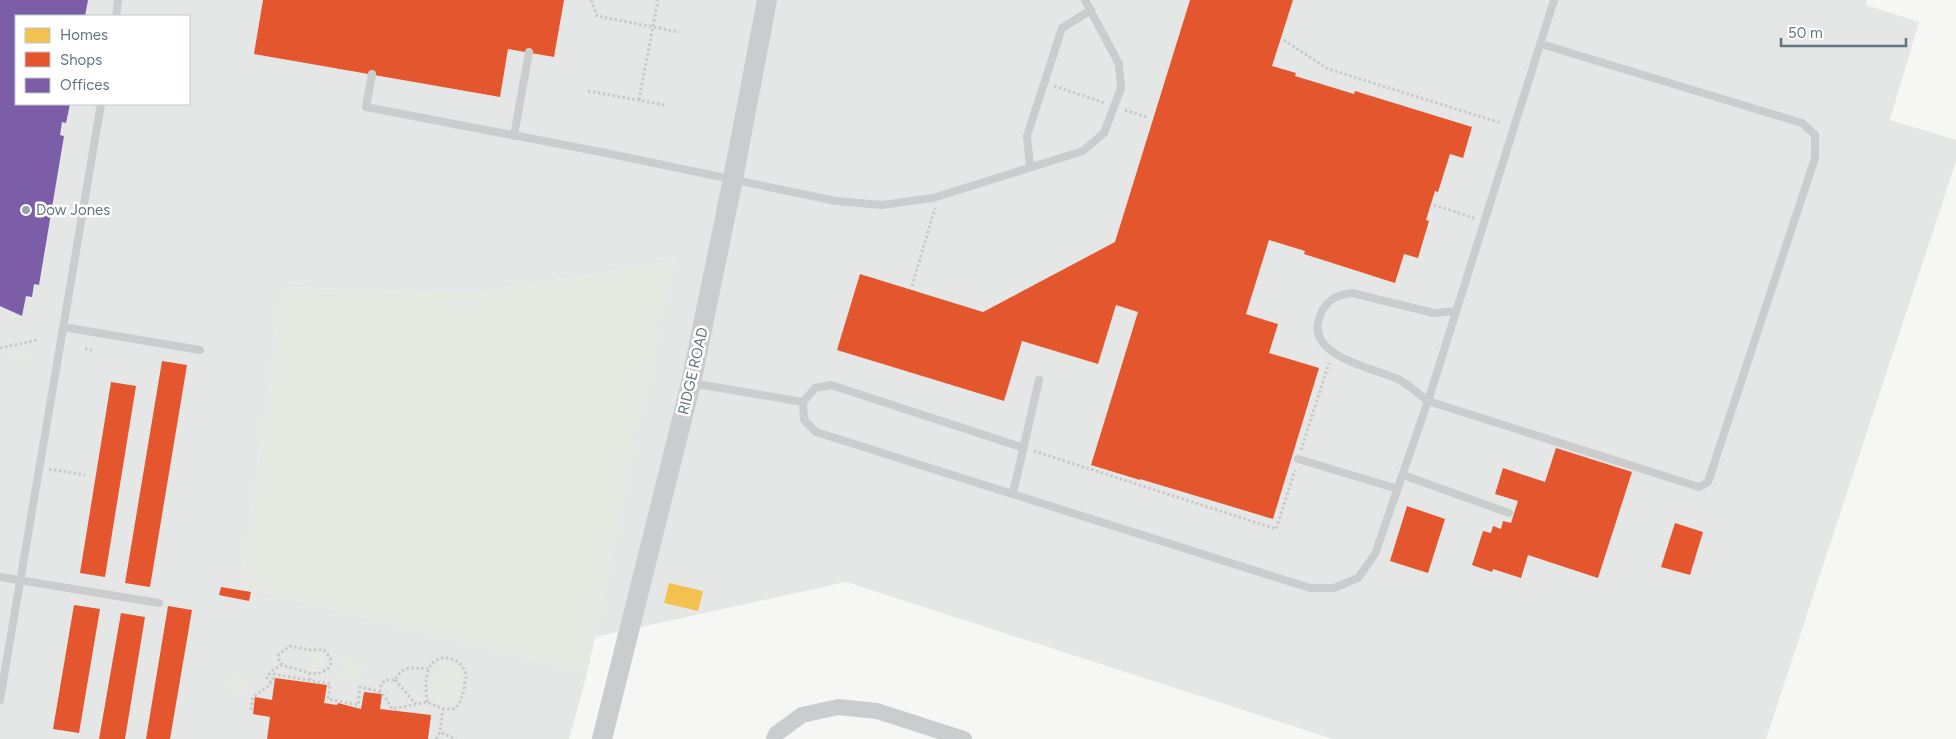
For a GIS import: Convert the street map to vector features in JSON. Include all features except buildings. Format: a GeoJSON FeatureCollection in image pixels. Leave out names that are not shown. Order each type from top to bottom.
{"type":"FeatureCollection","features":[{"type":"Feature","properties":{"kind":"street","name":"RIDGE ROAD"},"geometry":{"type":"LineString","coordinates":[[602,739],[691,383],[767,0]]}},
{"type":"Feature","properties":{"kind":"street"},"geometry":{"type":"LineString","coordinates":[[774,739],[776,734],[802,715],[838,707],[878,711],[964,739]]}},
{"type":"Feature","properties":{"kind":"lane"},"geometry":{"type":"LineString","coordinates":[[116,15],[118,0]]}},
{"type":"Feature","properties":{"kind":"lane"},"geometry":{"type":"LineString","coordinates":[[372,74],[366,107],[836,201],[882,205],[932,198],[1082,151],[1104,133],[1121,88],[1119,64],[1085,0]]}},
{"type":"Feature","properties":{"kind":"lane"},"geometry":{"type":"LineString","coordinates":[[1024,448],[831,385],[815,388],[803,402],[804,420],[816,432],[1310,588],[1334,588],[1358,578],[1376,554],[1428,401],[1554,0]]}},
{"type":"Feature","properties":{"kind":"lane"},"geometry":{"type":"LineString","coordinates":[[1030,167],[1027,136],[1062,28],[1091,10]]}},
{"type":"Feature","properties":{"kind":"lane"},"geometry":{"type":"LineString","coordinates":[[1456,311],[1434,313],[1411,309],[1352,293],[1340,295],[1330,300],[1323,307],[1318,319],[1318,329],[1322,340],[1332,353],[1400,381],[1428,401],[1699,486],[1708,482],[1815,158],[1815,135],[1802,124],[1541,44]]}},
{"type":"Feature","properties":{"kind":"lane"},"geometry":{"type":"LineString","coordinates":[[514,136],[529,52]]}},
{"type":"Feature","properties":{"kind":"lane"},"geometry":{"type":"LineString","coordinates":[[0,700],[101,105]]}},
{"type":"Feature","properties":{"kind":"lane"},"geometry":{"type":"LineString","coordinates":[[63,327],[200,350]]}},
{"type":"Feature","properties":{"kind":"lane"},"geometry":{"type":"LineString","coordinates":[[1013,494],[1038,380]]}},
{"type":"Feature","properties":{"kind":"lane"},"geometry":{"type":"LineString","coordinates":[[691,383],[803,402]]}},
{"type":"Feature","properties":{"kind":"lane"},"geometry":{"type":"LineString","coordinates":[[1298,459],[1398,489]]}},
{"type":"Feature","properties":{"kind":"lane"},"geometry":{"type":"LineString","coordinates":[[1402,475],[1509,512]]}},
{"type":"Feature","properties":{"kind":"lane"},"geometry":{"type":"LineString","coordinates":[[0,577],[158,603]]}},
{"type":"Feature","properties":{"kind":"path"},"geometry":{"type":"LineString","coordinates":[[591,0],[597,16],[679,32]]}},
{"type":"Feature","properties":{"kind":"path"},"geometry":{"type":"LineString","coordinates":[[639,100],[658,0]]}},
{"type":"Feature","properties":{"kind":"path"},"geometry":{"type":"LineString","coordinates":[[1284,40],[1328,70],[1501,123]]}},
{"type":"Feature","properties":{"kind":"path"},"geometry":{"type":"LineString","coordinates":[[1044,83],[1147,117]]}},
{"type":"Feature","properties":{"kind":"path"},"geometry":{"type":"LineString","coordinates":[[588,91],[665,105]]}},
{"type":"Feature","properties":{"kind":"path"},"geometry":{"type":"LineString","coordinates":[[912,286],[936,209],[932,198]]}},
{"type":"Feature","properties":{"kind":"path"},"geometry":{"type":"LineString","coordinates":[[1434,205],[1484,222]]}},
{"type":"Feature","properties":{"kind":"path"},"geometry":{"type":"LineString","coordinates":[[0,348],[38,340]]}},
{"type":"Feature","properties":{"kind":"path"},"geometry":{"type":"LineString","coordinates":[[85,349],[92,350]]}},
{"type":"Feature","properties":{"kind":"path"},"geometry":{"type":"LineString","coordinates":[[1024,448],[1276,529],[1332,353]]}},
{"type":"Feature","properties":{"kind":"path"},"geometry":{"type":"LineString","coordinates":[[48,468],[85,475]]}},
{"type":"Feature","properties":{"kind":"path"},"geometry":{"type":"LineString","coordinates":[[290,646],[308,650],[324,650],[332,663],[329,668],[317,674],[282,665],[278,658],[279,654],[290,646]]}},
{"type":"Feature","properties":{"kind":"path"},"geometry":{"type":"LineString","coordinates":[[251,710],[253,697],[271,684],[274,674],[330,684],[328,699],[358,705],[360,687],[380,692],[384,695],[392,709],[427,702],[443,709],[455,709],[462,701],[466,675],[454,659],[446,657],[438,659],[428,669],[427,702]]}},
{"type":"Feature","properties":{"kind":"path"},"geometry":{"type":"LineString","coordinates":[[271,684],[267,678],[271,671],[282,665]]}},
{"type":"Feature","properties":{"kind":"path"},"geometry":{"type":"LineString","coordinates":[[395,680],[399,672],[407,668],[428,669]]}},
{"type":"Feature","properties":{"kind":"path"},"geometry":{"type":"LineString","coordinates":[[309,673],[310,680]]}},
{"type":"Feature","properties":{"kind":"path"},"geometry":{"type":"LineString","coordinates":[[380,692],[380,687],[385,680],[395,680],[416,704]]}},
{"type":"Feature","properties":{"kind":"path"},"geometry":{"type":"LineString","coordinates":[[436,739],[440,732],[443,709]]}},
{"type":"Feature","properties":{"kind":"path"},"geometry":{"type":"LineString","coordinates":[[440,732],[456,739]]}},
{"type":"Feature","properties":{"kind":"shaded area"},"geometry":{"type":"Polygon","coordinates":[[[0,0],[1867,0],[1866,5],[1919,22],[1890,120],[1956,140],[1956,161],[1766,739],[1333,739],[846,582],[595,637],[675,261],[473,293],[282,287],[241,586],[587,674],[569,739],[0,739],[0,0]]]}},
{"type":"Feature","properties":{"kind":"shaded area"},"geometry":{"type":"Polygon","coordinates":[[[676,261],[587,674],[241,586],[282,287],[473,293],[676,261]]]}},
{"type":"Feature","properties":{"kind":"shaded area"},"geometry":{"type":"Polygon","coordinates":[[[19,349],[27,354],[28,358],[23,366],[19,367],[11,362],[10,358],[15,350],[19,349]]]}},
{"type":"Feature","properties":{"kind":"shaded area"},"geometry":{"type":"Polygon","coordinates":[[[316,650],[324,653],[327,661],[324,669],[316,672],[308,669],[305,661],[308,653],[316,650]]]}},
{"type":"Feature","properties":{"kind":"shaded area"},"geometry":{"type":"Polygon","coordinates":[[[341,654],[364,659],[360,680],[336,676],[341,654]]]}},
{"type":"Feature","properties":{"kind":"shaded area"},"geometry":{"type":"Polygon","coordinates":[[[442,660],[449,660],[455,663],[463,674],[458,701],[455,705],[447,707],[434,701],[428,692],[430,671],[442,660]]]}},
{"type":"Feature","properties":{"kind":"shaded area"},"geometry":{"type":"Polygon","coordinates":[[[239,672],[247,675],[250,683],[247,691],[239,694],[231,691],[228,683],[231,675],[239,672]]]}},
{"type":"Feature","properties":{"kind":"place","name":"Dow Jones"},"geometry":{"type":"Point","coordinates":[26,210]}}]}
